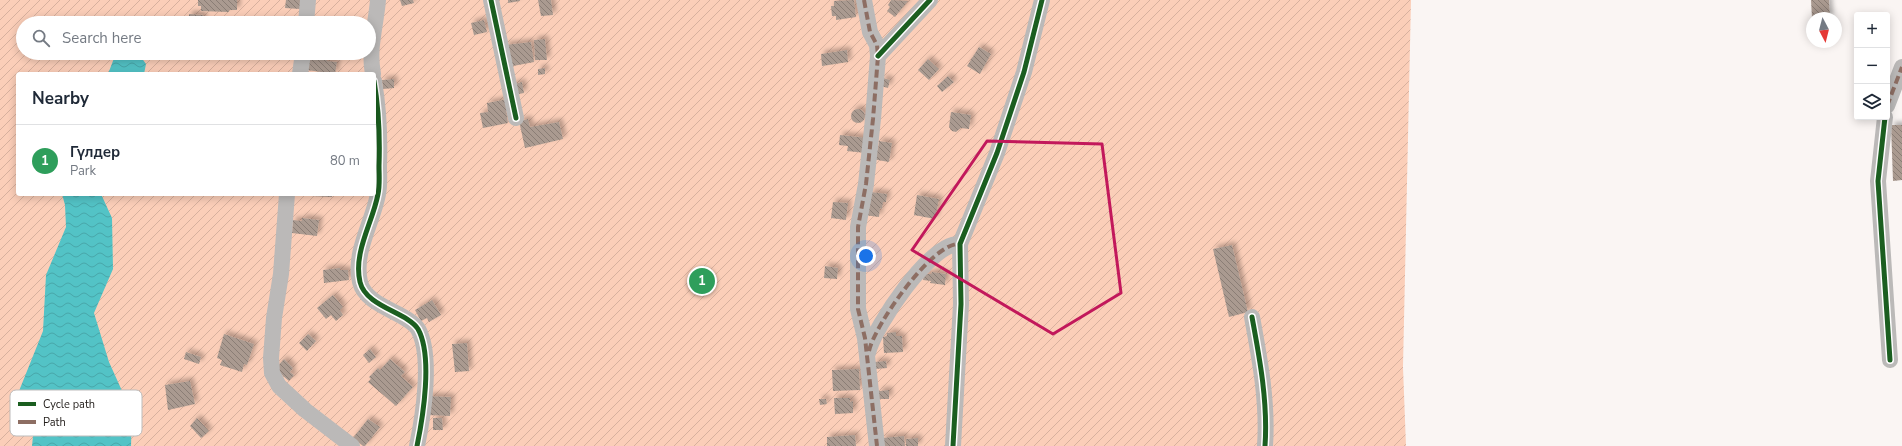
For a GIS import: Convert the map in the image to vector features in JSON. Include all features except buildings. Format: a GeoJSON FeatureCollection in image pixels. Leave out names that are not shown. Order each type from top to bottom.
{"type":"FeatureCollection","features":[{"type":"Feature","properties":{"kind":"street"},"geometry":{"type":"LineString","coordinates":[[307,16],[308,0]]}},
{"type":"Feature","properties":{"kind":"street"},"geometry":{"type":"LineString","coordinates":[[375,16],[378,0]]}},
{"type":"Feature","properties":{"kind":"street"},"geometry":{"type":"LineString","coordinates":[[491,0],[516,118]]}},
{"type":"Feature","properties":{"kind":"street"},"geometry":{"type":"LineString","coordinates":[[864,0],[870,32],[877,45],[878,56],[866,184],[858,227],[858,309],[868,356],[877,446]]}},
{"type":"Feature","properties":{"kind":"street"},"geometry":{"type":"LineString","coordinates":[[878,56],[930,0]]}},
{"type":"Feature","properties":{"kind":"street"},"geometry":{"type":"LineString","coordinates":[[953,446],[961,304],[960,244],[997,153],[1024,72],[1042,0]]}},
{"type":"Feature","properties":{"kind":"street"},"geometry":{"type":"LineString","coordinates":[[300,72],[302,60]]}},
{"type":"Feature","properties":{"kind":"street"},"geometry":{"type":"LineString","coordinates":[[371,60],[373,72]]}},
{"type":"Feature","properties":{"kind":"street"},"geometry":{"type":"LineString","coordinates":[[1890,98],[1902,67]]}},
{"type":"Feature","properties":{"kind":"street"},"geometry":{"type":"LineString","coordinates":[[376,94],[379,111],[378,193],[364,239],[358,268],[360,284],[368,296],[417,328],[424,347],[425,403],[417,446]]}},
{"type":"Feature","properties":{"kind":"street"},"geometry":{"type":"LineString","coordinates":[[1884,120],[1878,181],[1890,360]]}},
{"type":"Feature","properties":{"kind":"street"},"geometry":{"type":"LineString","coordinates":[[287,196],[281,274],[274,318],[271,358],[272,373],[279,386],[284,391],[305,410],[352,446]]}},
{"type":"Feature","properties":{"kind":"street"},"geometry":{"type":"LineString","coordinates":[[868,356],[870,343],[912,277],[934,256],[954,243],[960,244]]}},
{"type":"Feature","properties":{"kind":"street"},"geometry":{"type":"LineString","coordinates":[[1252,317],[1260,359],[1266,423],[1265,446]]}},
{"type":"Feature","properties":{"kind":"highlighted area"},"geometry":{"type":"Polygon","coordinates":[[[987,141],[1102,144],[1121,293],[1053,334],[912,250],[987,141]]]}},
{"type":"Feature","properties":{"kind":"shaded area"},"geometry":{"type":"Polygon","coordinates":[[[0,0],[1411,0],[1403,367],[1406,446],[0,446],[0,0]]]}},
{"type":"Feature","properties":{"kind":"water"},"geometry":{"type":"Polygon","coordinates":[[[113,60],[143,60],[146,64],[144,72],[109,72],[113,60]]]}},
{"type":"Feature","properties":{"kind":"water"},"geometry":{"type":"Polygon","coordinates":[[[63,196],[102,196],[112,218],[113,269],[94,313],[109,362],[122,390],[19,390],[43,331],[46,275],[66,227],[65,205],[63,196]]]}},
{"type":"Feature","properties":{"kind":"water"},"geometry":{"type":"Polygon","coordinates":[[[33,436],[131,436],[131,446],[32,446],[33,436]]]}},
{"type":"Feature","properties":{"kind":"marked path"},"geometry":{"type":"LineString","coordinates":[[864,0],[870,32],[877,45],[878,56],[866,184],[858,227],[858,309],[865,338],[877,446]]}},
{"type":"Feature","properties":{"kind":"marked path"},"geometry":{"type":"LineString","coordinates":[[1890,98],[1902,67]]}},
{"type":"Feature","properties":{"kind":"marked path"},"geometry":{"type":"LineString","coordinates":[[869,351],[873,339],[882,323],[906,287],[935,256],[949,247],[960,244]]}},
{"type":"Feature","properties":{"kind":"cycle path"},"geometry":{"type":"LineString","coordinates":[[491,0],[516,118]]}},
{"type":"Feature","properties":{"kind":"cycle path"},"geometry":{"type":"LineString","coordinates":[[878,56],[930,0]]}},
{"type":"Feature","properties":{"kind":"cycle path"},"geometry":{"type":"LineString","coordinates":[[953,446],[961,304],[960,244],[997,153],[1024,72],[1042,0]]}},
{"type":"Feature","properties":{"kind":"cycle path"},"geometry":{"type":"LineString","coordinates":[[376,95],[379,124],[379,187],[376,205],[361,248],[359,260],[360,282],[370,298],[413,323],[418,329],[423,341],[426,370],[424,403],[417,446]]}},
{"type":"Feature","properties":{"kind":"cycle path"},"geometry":{"type":"LineString","coordinates":[[1885,120],[1878,181],[1890,360]]}},
{"type":"Feature","properties":{"kind":"cycle path"},"geometry":{"type":"LineString","coordinates":[[1252,317],[1264,398],[1266,430],[1265,446]]}},
{"type":"Feature","properties":{"kind":"place","name":"Гүлдер"},"geometry":{"type":"Point","coordinates":[702,281]}}]}
